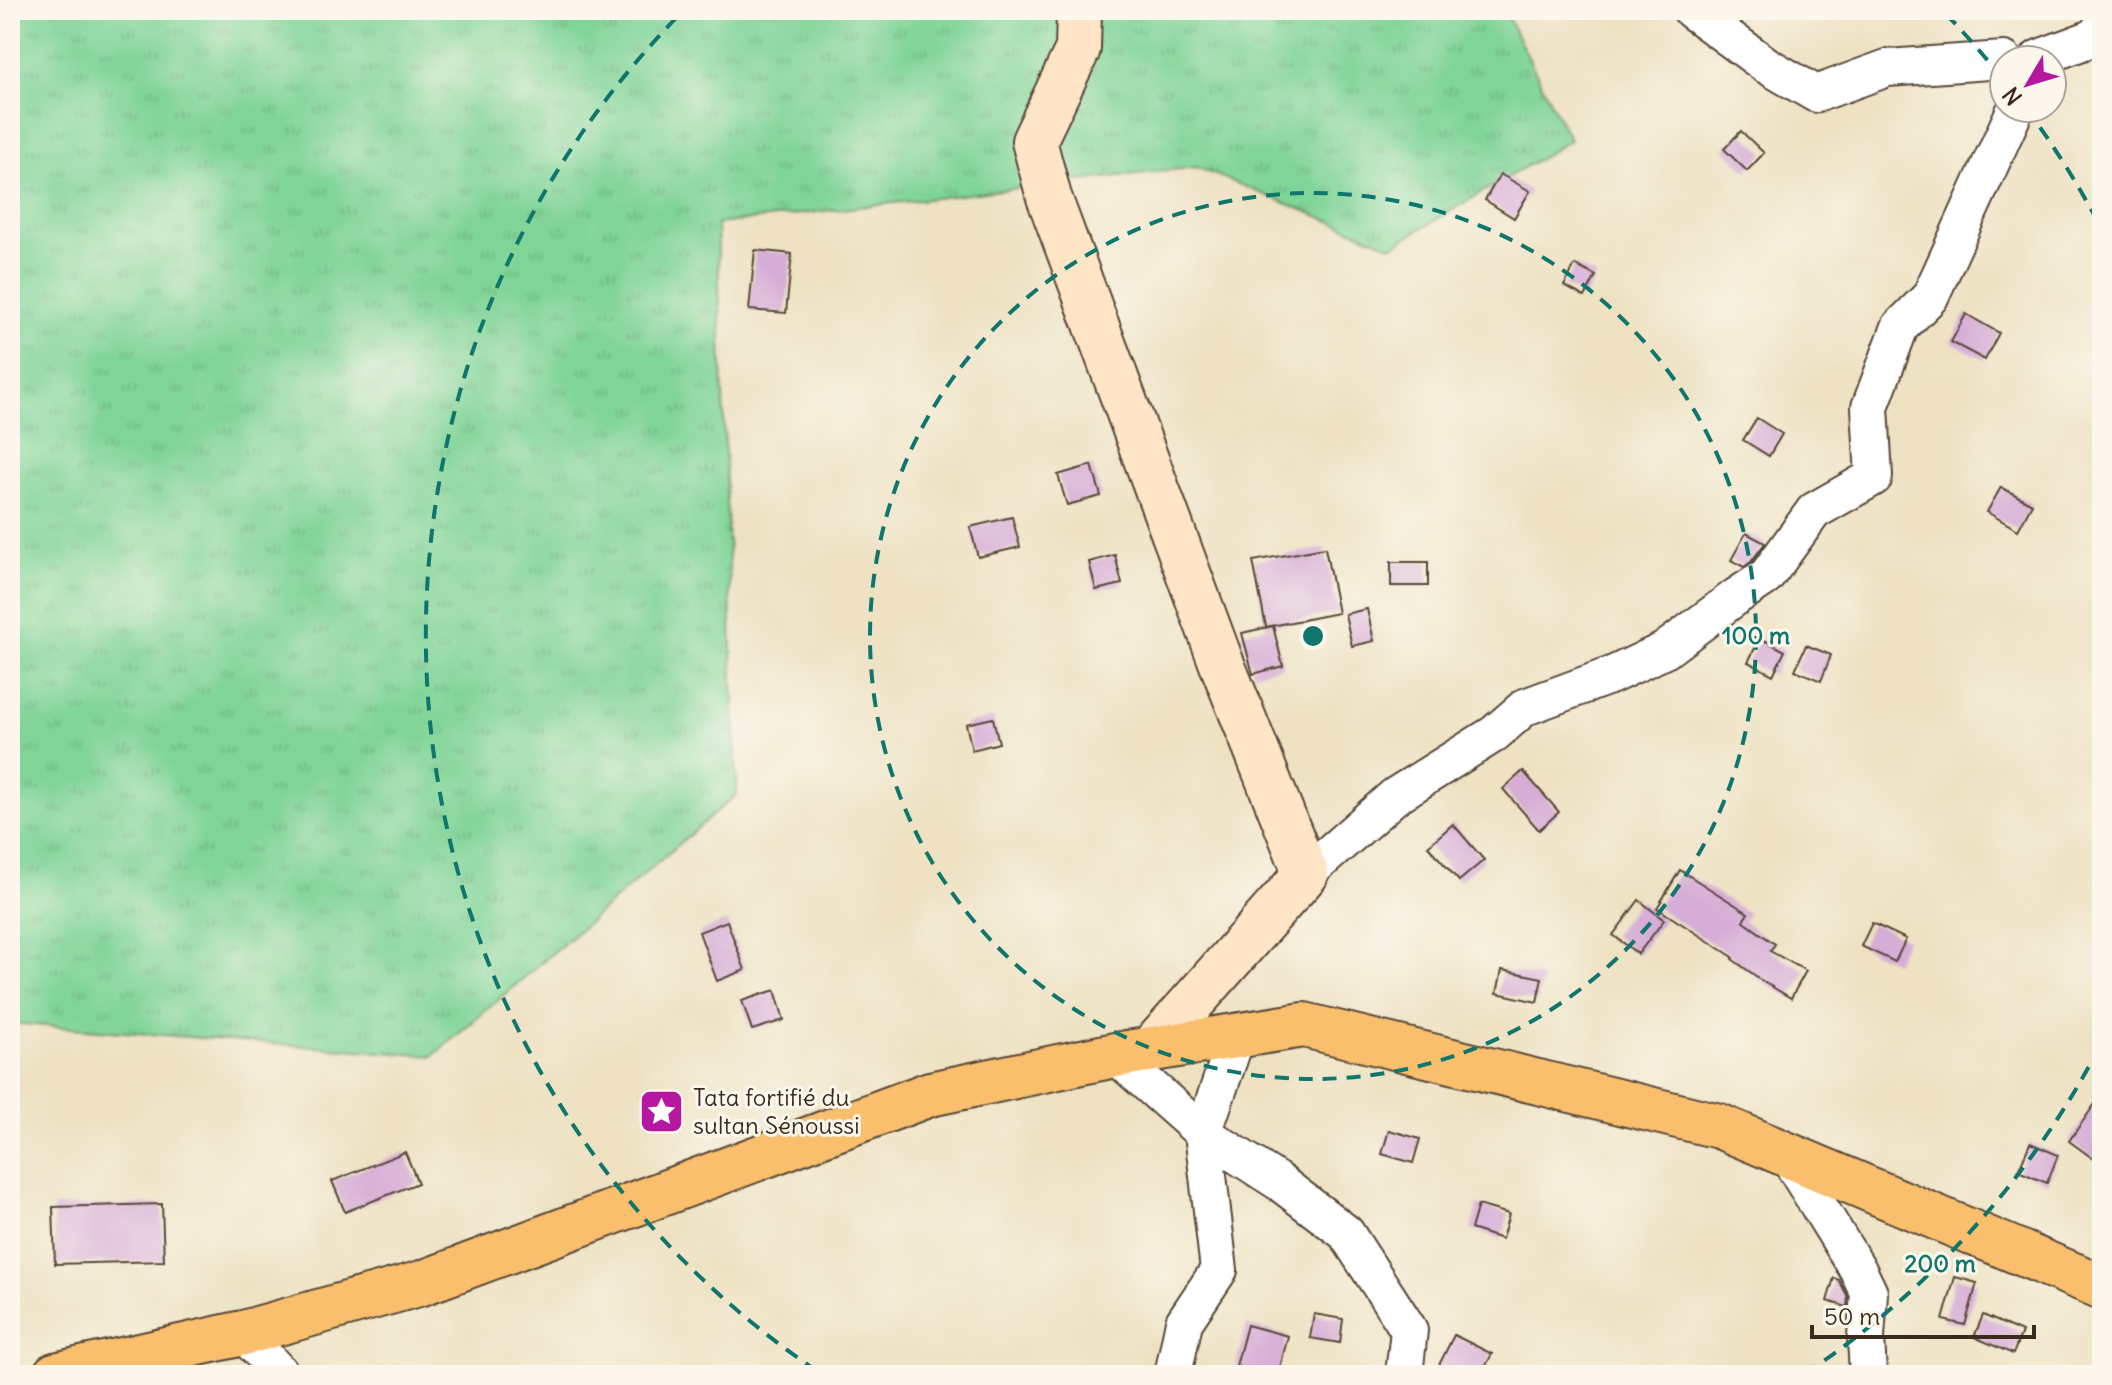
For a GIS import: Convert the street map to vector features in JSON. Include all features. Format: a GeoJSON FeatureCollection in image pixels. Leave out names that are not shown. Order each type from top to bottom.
{"type":"FeatureCollection","features":[{"type":"Feature","properties":{"kind":"main road"},"geometry":{"type":"LineString","coordinates":[[55,1375],[243,1333],[422,1283],[930,1094],[1133,1052],[1304,1025],[1719,1126],[2102,1287]]}},
{"type":"Feature","properties":{"kind":"street"},"geometry":{"type":"LineString","coordinates":[[1079,10],[1078,49],[1034,141],[1045,183],[1220,659],[1306,874]]}},
{"type":"Feature","properties":{"kind":"street"},"geometry":{"type":"LineString","coordinates":[[1691,10],[1766,65],[1816,94],[1887,68],[1988,62]]}},
{"type":"Feature","properties":{"kind":"street"},"geometry":{"type":"LineString","coordinates":[[2068,46],[2095,37],[2102,26]]}},
{"type":"Feature","properties":{"kind":"street"},"geometry":{"type":"LineString","coordinates":[[1404,1375],[1409,1330],[1346,1233],[1279,1182],[1203,1133],[1133,1052],[1306,874],[1395,796],[1494,734],[1525,707],[1612,675],[1665,650],[1766,577],[1814,511],[1874,477],[1870,407],[1895,340],[1900,327],[1930,297],[2009,124]]}},
{"type":"Feature","properties":{"kind":"street"},"geometry":{"type":"LineString","coordinates":[[1173,1375],[1184,1322],[1219,1270],[1203,1133],[1237,1036]]}},
{"type":"Feature","properties":{"kind":"street"},"geometry":{"type":"LineString","coordinates":[[1787,1155],[1857,1268],[1869,1293],[1866,1337],[1868,1375]]}},
{"type":"Feature","properties":{"kind":"street"},"geometry":{"type":"LineString","coordinates":[[243,1333],[282,1375]]}},
{"type":"Feature","properties":{"kind":"green space"},"geometry":{"type":"Polygon","coordinates":[[[10,10],[1504,10],[1570,140],[1392,246],[1196,167],[717,224],[737,794],[433,1056],[10,1023],[10,10]]]}},
{"type":"Feature","properties":{"kind":"building"},"geometry":{"type":"Polygon","coordinates":[[[1741,131],[1764,153],[1747,171],[1724,149],[1741,131]]]}},
{"type":"Feature","properties":{"kind":"building"},"geometry":{"type":"Polygon","coordinates":[[[1500,174],[1530,191],[1514,218],[1485,200],[1500,174]]]}},
{"type":"Feature","properties":{"kind":"building"},"geometry":{"type":"Polygon","coordinates":[[[755,250],[792,254],[786,313],[749,310],[755,250]]]}},
{"type":"Feature","properties":{"kind":"building"},"geometry":{"type":"Polygon","coordinates":[[[1575,265],[1596,276],[1585,297],[1564,286],[1575,265]]]}},
{"type":"Feature","properties":{"kind":"building"},"geometry":{"type":"Polygon","coordinates":[[[1966,314],[1999,333],[1985,360],[1951,342],[1966,314]]]}},
{"type":"Feature","properties":{"kind":"building"},"geometry":{"type":"Polygon","coordinates":[[[1757,418],[1782,434],[1769,456],[1743,440],[1757,418]]]}},
{"type":"Feature","properties":{"kind":"building"},"geometry":{"type":"Polygon","coordinates":[[[1092,465],[1101,496],[1067,505],[1058,475],[1092,465]]]}},
{"type":"Feature","properties":{"kind":"building"},"geometry":{"type":"Polygon","coordinates":[[[2001,487],[2032,504],[2018,530],[1987,512],[2001,487]]]}},
{"type":"Feature","properties":{"kind":"building"},"geometry":{"type":"Polygon","coordinates":[[[1012,517],[1020,547],[978,557],[970,527],[1012,517]]]}},
{"type":"Feature","properties":{"kind":"building"},"geometry":{"type":"Polygon","coordinates":[[[1746,533],[1765,543],[1744,567],[1731,560],[1746,533]]]}},
{"type":"Feature","properties":{"kind":"building"},"geometry":{"type":"Polygon","coordinates":[[[1325,548],[1338,613],[1266,627],[1253,561],[1325,548]]]}},
{"type":"Feature","properties":{"kind":"building"},"geometry":{"type":"Polygon","coordinates":[[[1115,555],[1122,584],[1096,590],[1089,562],[1115,555]]]}},
{"type":"Feature","properties":{"kind":"building"},"geometry":{"type":"Polygon","coordinates":[[[1391,562],[1428,562],[1428,586],[1391,586],[1391,562]]]}},
{"type":"Feature","properties":{"kind":"building"},"geometry":{"type":"Polygon","coordinates":[[[1367,609],[1374,641],[1352,646],[1345,614],[1367,609]]]}},
{"type":"Feature","properties":{"kind":"building"},"geometry":{"type":"Polygon","coordinates":[[[1273,626],[1283,666],[1253,674],[1242,633],[1273,626]]]}},
{"type":"Feature","properties":{"kind":"building"},"geometry":{"type":"Polygon","coordinates":[[[1760,638],[1785,651],[1773,675],[1748,662],[1760,638]]]}},
{"type":"Feature","properties":{"kind":"building"},"geometry":{"type":"Polygon","coordinates":[[[1806,645],[1831,655],[1821,681],[1795,670],[1806,645]]]}},
{"type":"Feature","properties":{"kind":"building"},"geometry":{"type":"Polygon","coordinates":[[[993,718],[999,743],[972,750],[966,724],[993,718]]]}},
{"type":"Feature","properties":{"kind":"building"},"geometry":{"type":"Polygon","coordinates":[[[1523,771],[1559,812],[1539,830],[1503,789],[1523,771]]]}},
{"type":"Feature","properties":{"kind":"building"},"geometry":{"type":"Polygon","coordinates":[[[1453,824],[1484,860],[1459,881],[1428,846],[1453,824]]]}},
{"type":"Feature","properties":{"kind":"building"},"geometry":{"type":"Polygon","coordinates":[[[1680,870],[1748,913],[1743,921],[1775,944],[1770,951],[1806,971],[1791,998],[1657,908],[1680,870]]]}},
{"type":"Feature","properties":{"kind":"building"},"geometry":{"type":"Polygon","coordinates":[[[1639,900],[1664,920],[1638,954],[1613,935],[1639,900]]]}},
{"type":"Feature","properties":{"kind":"building"},"geometry":{"type":"Polygon","coordinates":[[[727,921],[745,970],[717,981],[699,932],[727,921]]]}},
{"type":"Feature","properties":{"kind":"building"},"geometry":{"type":"Polygon","coordinates":[[[1872,923],[1906,939],[1895,962],[1861,946],[1872,923]]]}},
{"type":"Feature","properties":{"kind":"building"},"geometry":{"type":"Polygon","coordinates":[[[1502,970],[1542,978],[1537,1002],[1497,993],[1502,970]]]}},
{"type":"Feature","properties":{"kind":"building"},"geometry":{"type":"Polygon","coordinates":[[[775,990],[784,1020],[752,1030],[742,1001],[775,990]]]}},
{"type":"Feature","properties":{"kind":"building"},"geometry":{"type":"Polygon","coordinates":[[[2102,1094],[2102,1165],[2069,1141],[2102,1094]]]}},
{"type":"Feature","properties":{"kind":"building"},"geometry":{"type":"Polygon","coordinates":[[[1389,1130],[1420,1139],[1413,1163],[1382,1154],[1389,1130]]]}},
{"type":"Feature","properties":{"kind":"building"},"geometry":{"type":"Polygon","coordinates":[[[2030,1143],[2058,1155],[2047,1183],[2018,1171],[2030,1143]]]}},
{"type":"Feature","properties":{"kind":"building"},"geometry":{"type":"Polygon","coordinates":[[[405,1152],[418,1183],[345,1212],[332,1181],[405,1152]]]}},
{"type":"Feature","properties":{"kind":"building"},"geometry":{"type":"Polygon","coordinates":[[[162,1204],[164,1261],[55,1264],[53,1207],[162,1204]]]}},
{"type":"Feature","properties":{"kind":"building"},"geometry":{"type":"Polygon","coordinates":[[[1478,1205],[1509,1214],[1502,1239],[1471,1229],[1478,1205]]]}},
{"type":"Feature","properties":{"kind":"building"},"geometry":{"type":"Polygon","coordinates":[[[1955,1277],[1977,1283],[1965,1325],[1943,1320],[1955,1277]]]}},
{"type":"Feature","properties":{"kind":"building"},"geometry":{"type":"Polygon","coordinates":[[[1834,1278],[1839,1280],[1848,1297],[1847,1307],[1827,1301],[1834,1278]]]}},
{"type":"Feature","properties":{"kind":"building"},"geometry":{"type":"Polygon","coordinates":[[[1314,1314],[1343,1319],[1340,1343],[1310,1338],[1314,1314]]]}},
{"type":"Feature","properties":{"kind":"building"},"geometry":{"type":"Polygon","coordinates":[[[1983,1315],[2022,1332],[2013,1354],[1974,1337],[1983,1315]]]}},
{"type":"Feature","properties":{"kind":"building"},"geometry":{"type":"Polygon","coordinates":[[[1247,1325],[1288,1336],[1278,1375],[1236,1366],[1247,1325]]]}},
{"type":"Feature","properties":{"kind":"building"},"geometry":{"type":"Polygon","coordinates":[[[1454,1335],[1492,1354],[1481,1375],[1434,1375],[1454,1335]]]}},
{"type":"Feature","properties":{"kind":"place","name":"Tata fortifié du sultan Sénoussi"},"geometry":{"type":"Point","coordinates":[662,1111]}}]}
